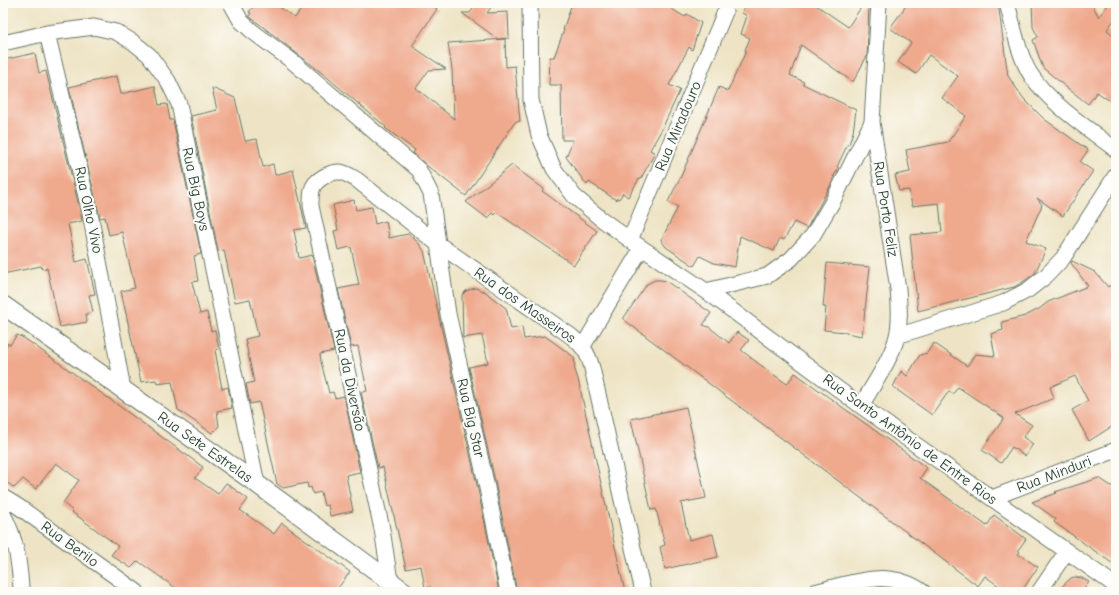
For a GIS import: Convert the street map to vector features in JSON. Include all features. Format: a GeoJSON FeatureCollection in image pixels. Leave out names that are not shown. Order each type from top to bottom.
{"type":"FeatureCollection","features":[{"type":"Feature","properties":{"kind":"street","name":"Rua Santo Antônio de Entre Rios"},"geometry":{"type":"LineString","coordinates":[[530,3],[531,100],[539,135],[554,168],[574,196],[636,245],[706,291],[861,406],[1116,586]]}},
{"type":"Feature","properties":{"kind":"street","name":"Rua Porto Feliz"},"geometry":{"type":"LineString","coordinates":[[861,406],[891,352],[897,336],[900,316],[898,289],[872,122],[879,3]]}},
{"type":"Feature","properties":{"kind":"street"},"geometry":{"type":"LineString","coordinates":[[1007,3],[1019,47],[1031,75],[1050,99],[1116,150]]}},
{"type":"Feature","properties":{"kind":"street","name":"Rua Big Star"},"geometry":{"type":"LineString","coordinates":[[232,4],[241,21],[252,31],[292,60],[419,170],[431,194],[448,314],[486,483],[508,592]]}},
{"type":"Feature","properties":{"kind":"street","name":"Rua Miradouro"},"geometry":{"type":"LineString","coordinates":[[583,346],[636,245],[726,12]]}},
{"type":"Feature","properties":{"kind":"street","name":"Rua Big Boys"},"geometry":{"type":"LineString","coordinates":[[3,43],[47,33],[94,27],[116,32],[133,42],[150,55],[171,87],[179,104],[257,484]]}},
{"type":"Feature","properties":{"kind":"street","name":"Rua Olho Vivo"},"geometry":{"type":"LineString","coordinates":[[47,33],[90,213],[123,389]]}},
{"type":"Feature","properties":{"kind":"street"},"geometry":{"type":"LineString","coordinates":[[706,291],[767,276],[791,259],[813,235],[833,201],[872,122]]}},
{"type":"Feature","properties":{"kind":"street","name":"Rua dos Masseiros"},"geometry":{"type":"LineString","coordinates":[[317,181],[329,174],[340,172],[348,175],[438,244],[572,336],[583,346],[588,355],[592,368],[643,592]]}},
{"type":"Feature","properties":{"kind":"street"},"geometry":{"type":"LineString","coordinates":[[897,336],[1003,303],[1028,290],[1046,276],[1063,258],[1116,175]]}},
{"type":"Feature","properties":{"kind":"street","name":"Rua da Diversão"},"geometry":{"type":"LineString","coordinates":[[317,181],[312,188],[311,206],[382,529],[390,581]]}},
{"type":"Feature","properties":{"kind":"street","name":"Rua Sete Estrelas"},"geometry":{"type":"LineString","coordinates":[[3,305],[257,484],[405,592]]}},
{"type":"Feature","properties":{"kind":"street","name":"Rua Minduri"},"geometry":{"type":"LineString","coordinates":[[992,498],[1116,450]]}},
{"type":"Feature","properties":{"kind":"street","name":"Rua Berilo"},"geometry":{"type":"LineString","coordinates":[[3,497],[137,592]]}},
{"type":"Feature","properties":{"kind":"street"},"geometry":{"type":"LineString","coordinates":[[3,514],[10,527],[19,558],[20,592]]}},
{"type":"Feature","properties":{"kind":"street"},"geometry":{"type":"LineString","coordinates":[[1039,592],[1067,551]]}},
{"type":"Feature","properties":{"kind":"street"},"geometry":{"type":"LineString","coordinates":[[814,592],[869,579],[887,578],[903,581],[924,592]]}},
{"type":"Feature","properties":{"kind":"building"},"geometry":{"type":"Polygon","coordinates":[[[256,3],[274,3],[295,18],[305,3],[428,3],[437,9],[412,46],[446,69],[429,70],[416,88],[454,119],[452,69],[448,43],[505,39],[506,67],[515,66],[520,121],[515,122],[466,196],[426,165],[413,153],[415,150],[385,128],[386,127],[322,73],[249,16],[251,13],[249,12],[256,3]]]}},
{"type":"Feature","properties":{"kind":"building"},"geometry":{"type":"Polygon","coordinates":[[[477,3],[494,3],[487,13],[508,12],[509,38],[498,39],[462,13],[470,13],[477,3]]]}},
{"type":"Feature","properties":{"kind":"building"},"geometry":{"type":"Polygon","coordinates":[[[572,3],[662,3],[685,17],[687,14],[701,23],[692,50],[689,47],[669,85],[680,90],[662,129],[650,150],[655,153],[640,180],[639,179],[628,197],[623,193],[619,199],[617,198],[616,200],[589,182],[587,185],[566,157],[573,140],[562,140],[561,85],[549,85],[550,57],[554,57],[572,3]]]}},
{"type":"Feature","properties":{"kind":"building"},"geometry":{"type":"Polygon","coordinates":[[[745,3],[813,3],[848,27],[864,3],[869,3],[867,56],[853,82],[801,45],[790,75],[804,82],[803,84],[856,110],[853,132],[849,144],[848,143],[837,167],[839,168],[833,177],[835,177],[807,228],[794,222],[784,240],[780,238],[774,251],[740,236],[735,267],[714,263],[700,256],[694,266],[666,247],[661,240],[678,207],[668,202],[682,174],[719,87],[728,91],[746,51],[745,50],[750,38],[741,34],[747,16],[742,13],[745,3]]]}},
{"type":"Feature","properties":{"kind":"building"},"geometry":{"type":"Polygon","coordinates":[[[908,3],[998,3],[1008,76],[1024,99],[1044,119],[1088,150],[1080,162],[1093,171],[1063,216],[1037,198],[1042,205],[1026,241],[1046,249],[1035,273],[1014,287],[918,311],[910,235],[942,232],[939,203],[912,206],[909,190],[899,191],[895,175],[910,172],[906,150],[948,142],[966,116],[942,98],[958,76],[929,55],[916,74],[898,62],[911,43],[890,28],[908,3]]]}},
{"type":"Feature","properties":{"kind":"building"},"geometry":{"type":"Polygon","coordinates":[[[1032,3],[1091,3],[1099,17],[1109,3],[1116,3],[1116,17],[1107,30],[1116,37],[1116,105],[1097,92],[1088,104],[1043,68],[1033,40],[1038,37],[1033,27],[1032,3]]]}},
{"type":"Feature","properties":{"kind":"building"},"geometry":{"type":"Polygon","coordinates":[[[35,53],[39,73],[46,71],[81,215],[82,221],[68,224],[76,262],[87,259],[95,294],[89,295],[93,312],[86,314],[87,322],[60,327],[47,268],[42,269],[41,266],[3,274],[3,60],[35,53]]]}},
{"type":"Feature","properties":{"kind":"building"},"geometry":{"type":"Polygon","coordinates":[[[117,76],[121,94],[155,86],[159,105],[167,104],[170,120],[173,120],[201,254],[194,256],[198,281],[192,282],[200,314],[207,312],[211,331],[215,330],[219,349],[215,350],[222,389],[228,387],[232,408],[217,411],[219,426],[212,433],[178,410],[172,382],[157,384],[156,380],[141,382],[121,291],[135,288],[122,232],[109,235],[105,217],[100,218],[69,87],[117,76]]]}},
{"type":"Feature","properties":{"kind":"building"},"geometry":{"type":"Polygon","coordinates":[[[212,88],[235,98],[245,141],[257,139],[263,167],[273,164],[275,175],[293,170],[306,228],[294,230],[299,258],[312,255],[334,351],[320,354],[321,362],[329,393],[333,392],[335,398],[344,396],[360,472],[346,475],[353,511],[330,516],[328,505],[324,506],[321,492],[313,494],[311,487],[308,488],[307,483],[283,488],[277,484],[259,402],[250,404],[246,384],[254,382],[245,339],[258,336],[250,299],[235,302],[224,250],[218,251],[191,116],[217,110],[212,88]]]}},
{"type":"Feature","properties":{"kind":"building"},"geometry":{"type":"Polygon","coordinates":[[[512,165],[544,189],[542,191],[597,231],[574,265],[496,212],[494,215],[492,213],[487,218],[466,202],[512,165]]]}},
{"type":"Feature","properties":{"kind":"building"},"geometry":{"type":"Polygon","coordinates":[[[354,200],[356,210],[372,207],[375,224],[386,221],[389,238],[408,234],[418,242],[424,251],[477,485],[499,592],[432,592],[431,587],[425,588],[421,566],[406,569],[383,467],[378,468],[361,392],[367,391],[358,346],[351,347],[338,289],[359,285],[351,247],[338,250],[334,231],[338,230],[333,205],[354,200]]]}},
{"type":"Feature","properties":{"kind":"building"},"geometry":{"type":"Polygon","coordinates":[[[1072,261],[1095,272],[1108,287],[1116,281],[1116,424],[1089,441],[1072,410],[1088,401],[1075,376],[1050,387],[1054,398],[1015,414],[1032,425],[1023,437],[1033,444],[1025,456],[1012,447],[1001,463],[982,450],[1004,418],[958,387],[953,394],[949,391],[932,415],[893,387],[901,371],[907,376],[920,355],[927,353],[934,343],[967,366],[975,354],[995,356],[991,334],[1003,330],[1002,322],[1025,316],[1039,309],[1048,302],[1088,286],[1071,263],[1072,261]]]}},
{"type":"Feature","properties":{"kind":"building"},"geometry":{"type":"Polygon","coordinates":[[[827,263],[870,267],[862,336],[846,332],[824,330],[826,307],[823,307],[827,263]]]}},
{"type":"Feature","properties":{"kind":"building"},"geometry":{"type":"Polygon","coordinates":[[[655,280],[666,281],[711,313],[703,325],[709,327],[729,343],[737,332],[749,340],[741,350],[787,384],[795,373],[927,468],[920,478],[987,526],[994,515],[1026,539],[1018,550],[1020,552],[1018,554],[1038,567],[1021,592],[1007,592],[985,576],[978,586],[623,319],[647,284],[655,280]]]}},
{"type":"Feature","properties":{"kind":"building"},"geometry":{"type":"Polygon","coordinates":[[[475,288],[486,292],[506,308],[511,329],[522,327],[524,339],[545,336],[574,357],[574,367],[578,379],[625,592],[517,592],[495,481],[469,367],[488,363],[482,335],[463,338],[462,295],[466,291],[475,288]]]}},
{"type":"Feature","properties":{"kind":"building"},"geometry":{"type":"Polygon","coordinates":[[[17,335],[24,338],[203,467],[195,478],[218,494],[226,483],[248,499],[240,510],[274,534],[282,523],[350,572],[335,592],[181,592],[138,561],[131,568],[111,555],[118,546],[72,512],[73,511],[63,503],[79,480],[56,463],[36,489],[23,479],[14,488],[3,479],[3,351],[8,343],[10,345],[17,335]]]}},
{"type":"Feature","properties":{"kind":"building"},"geometry":{"type":"Polygon","coordinates":[[[686,407],[706,498],[681,503],[689,540],[713,534],[718,557],[665,569],[660,547],[665,545],[656,509],[651,510],[631,419],[686,407]]]}},
{"type":"Feature","properties":{"kind":"building"},"geometry":{"type":"Polygon","coordinates":[[[1099,478],[1116,489],[1116,566],[1054,522],[1056,519],[1032,502],[1057,493],[1055,492],[1099,478]]]}},
{"type":"Feature","properties":{"kind":"building"},"geometry":{"type":"Polygon","coordinates":[[[1071,578],[1082,578],[1089,582],[1082,592],[1056,592],[1071,578]]]}}]}
